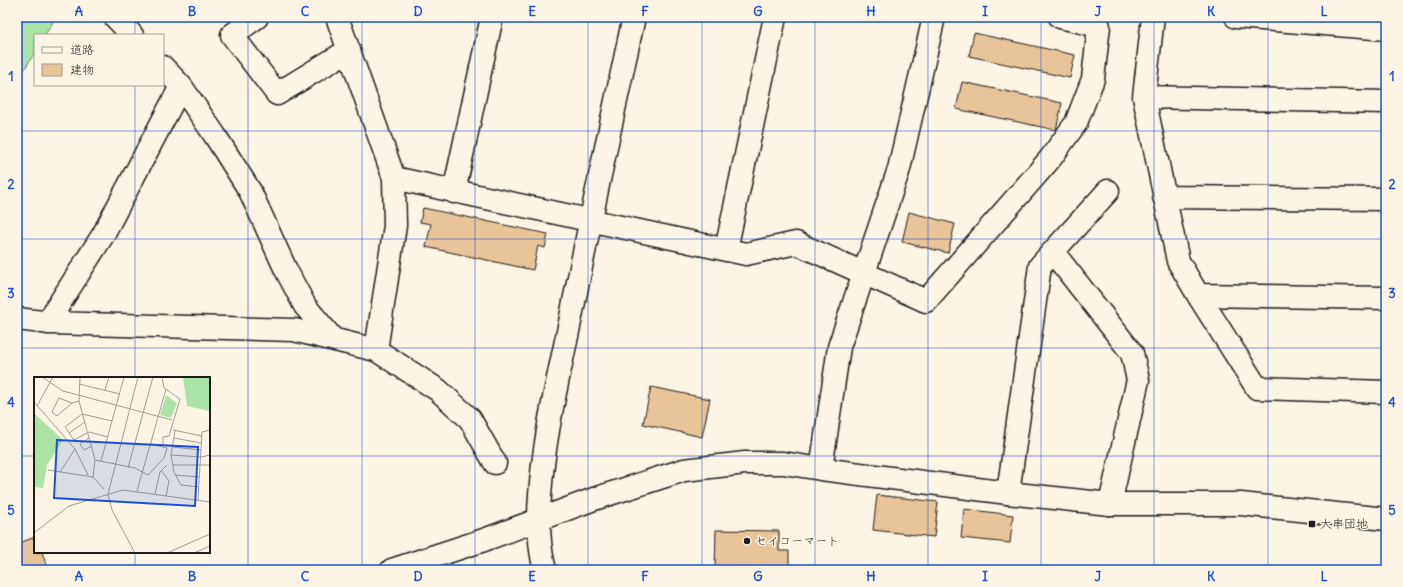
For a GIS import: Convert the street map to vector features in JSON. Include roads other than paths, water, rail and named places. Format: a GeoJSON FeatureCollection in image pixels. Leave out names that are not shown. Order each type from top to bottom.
{"type":"FeatureCollection","features":[{"type":"Feature","properties":{"kind":"street"},"geometry":{"type":"LineString","coordinates":[[115,17],[131,34]]}},
{"type":"Feature","properties":{"kind":"street"},"geometry":{"type":"LineString","coordinates":[[257,17],[232,35],[277,94],[349,50]]}},
{"type":"Feature","properties":{"kind":"street"},"geometry":{"type":"LineString","coordinates":[[337,17],[394,178],[396,226],[376,350]]}},
{"type":"Feature","properties":{"kind":"street"},"geometry":{"type":"LineString","coordinates":[[454,192],[492,17]]}},
{"type":"Feature","properties":{"kind":"street"},"geometry":{"type":"LineString","coordinates":[[545,570],[540,554],[538,520],[546,439],[590,221],[634,17]]}},
{"type":"Feature","properties":{"kind":"street"},"geometry":{"type":"LineString","coordinates":[[726,250],[775,17]]}},
{"type":"Feature","properties":{"kind":"street"},"geometry":{"type":"LineString","coordinates":[[822,469],[839,346],[899,169],[934,17]]}},
{"type":"Feature","properties":{"kind":"street"},"geometry":{"type":"LineString","coordinates":[[394,178],[746,254],[796,243],[926,301],[1050,160],[1076,123],[1093,79],[1099,26],[1060,17]]}},
{"type":"Feature","properties":{"kind":"street"},"geometry":{"type":"LineString","coordinates":[[1153,17],[1144,97],[1178,261],[1198,295],[1257,388],[1386,392]]}},
{"type":"Feature","properties":{"kind":"street"},"geometry":{"type":"LineString","coordinates":[[1236,17],[1386,29]]}},
{"type":"Feature","properties":{"kind":"street"},"geometry":{"type":"LineString","coordinates":[[164,68],[181,86],[214,134],[250,191],[286,270],[305,306],[333,339]]}},
{"type":"Feature","properties":{"kind":"street"},"geometry":{"type":"LineString","coordinates":[[47,323],[103,235],[181,86]]}},
{"type":"Feature","properties":{"kind":"street"},"geometry":{"type":"LineString","coordinates":[[1144,97],[1386,102]]}},
{"type":"Feature","properties":{"kind":"street"},"geometry":{"type":"LineString","coordinates":[[1008,493],[1040,266],[1108,191]]}},
{"type":"Feature","properties":{"kind":"street"},"geometry":{"type":"LineString","coordinates":[[1164,198],[1386,199]]}},
{"type":"Feature","properties":{"kind":"street"},"geometry":{"type":"LineString","coordinates":[[1053,252],[1132,353],[1135,366],[1138,380],[1110,504]]}},
{"type":"Feature","properties":{"kind":"street"},"geometry":{"type":"LineString","coordinates":[[1198,295],[1386,298]]}},
{"type":"Feature","properties":{"kind":"street"},"geometry":{"type":"LineString","coordinates":[[17,319],[47,323],[294,330],[376,350],[438,390],[470,419],[495,463]]}},
{"type":"Feature","properties":{"kind":"street"},"geometry":{"type":"LineString","coordinates":[[392,570],[484,540],[594,500],[684,470],[745,463],[783,463],[1008,493],[1110,504],[1241,504],[1386,519]]}},
{"type":"Feature","properties":{"kind":"place","name":"大串団地"},"geometry":{"type":"Point","coordinates":[1312,524]}},
{"type":"Feature","properties":{"kind":"place","name":"セイコーマート"},"geometry":{"type":"Point","coordinates":[747,541]}}]}
